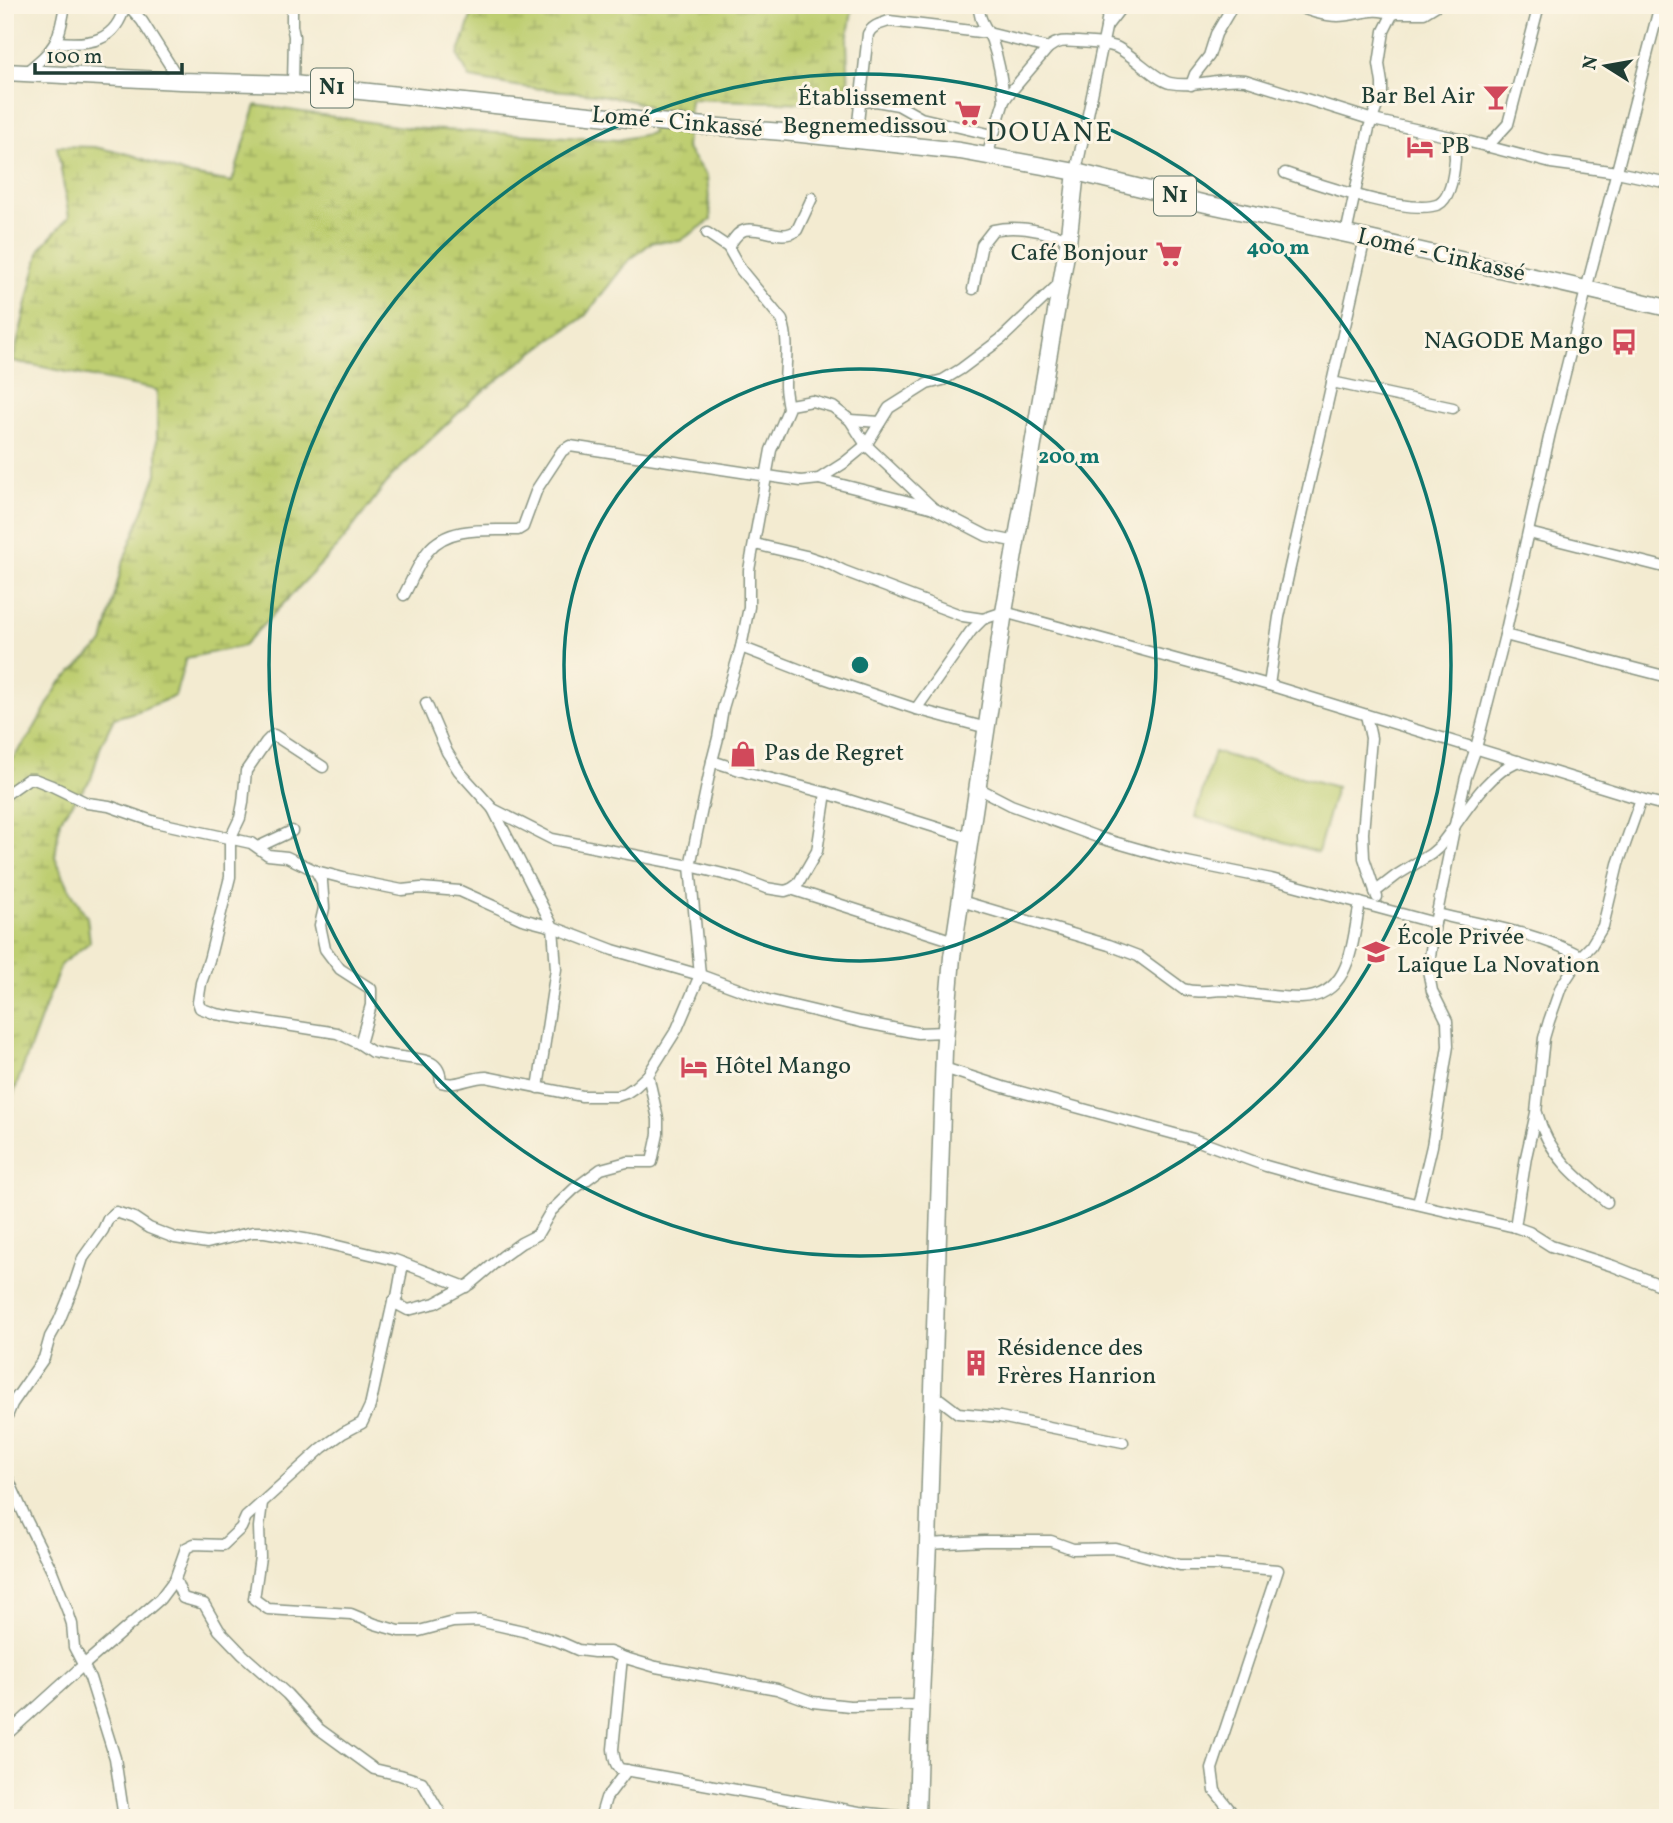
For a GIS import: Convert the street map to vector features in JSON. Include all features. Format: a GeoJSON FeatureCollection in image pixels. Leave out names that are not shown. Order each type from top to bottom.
{"type":"FeatureCollection","features":[{"type":"Feature","properties":{"kind":"main road","name":"Lomé - Cinkassé"},"geometry":{"type":"LineString","coordinates":[[5,72],[293,84],[935,148],[1076,172],[1668,308]]}},
{"type":"Feature","properties":{"kind":"main road"},"geometry":{"type":"LineString","coordinates":[[916,1818],[944,1068],[954,941],[1004,612],[1062,282],[1076,172]]}},
{"type":"Feature","properties":{"kind":"street"},"geometry":{"type":"LineString","coordinates":[[23,74],[45,57],[57,42],[65,5]]}},
{"type":"Feature","properties":{"kind":"street"},"geometry":{"type":"LineString","coordinates":[[57,42],[90,43],[98,40],[117,25],[127,5],[142,21],[180,81]]}},
{"type":"Feature","properties":{"kind":"street"},"geometry":{"type":"LineString","coordinates":[[292,5],[293,84]]}},
{"type":"Feature","properties":{"kind":"street"},"geometry":{"type":"LineString","coordinates":[[979,5],[978,14],[991,38],[1002,74],[1004,101]]}},
{"type":"Feature","properties":{"kind":"street"},"geometry":{"type":"LineString","coordinates":[[1076,172],[1109,5]]}},
{"type":"Feature","properties":{"kind":"street"},"geometry":{"type":"LineString","coordinates":[[1106,28],[1123,5]]}},
{"type":"Feature","properties":{"kind":"street"},"geometry":{"type":"LineString","coordinates":[[1295,5],[1337,16],[1374,10],[1392,15]]}},
{"type":"Feature","properties":{"kind":"street"},"geometry":{"type":"LineString","coordinates":[[1346,234],[1369,128],[1382,92],[1380,50],[1384,31],[1392,15],[1396,13],[1424,13],[1437,5]]}},
{"type":"Feature","properties":{"kind":"street"},"geometry":{"type":"LineString","coordinates":[[1487,147],[1508,124],[1539,5]]}},
{"type":"Feature","properties":{"kind":"street"},"geometry":{"type":"LineString","coordinates":[[1418,1204],[1432,1146],[1448,1046],[1447,1021],[1432,991],[1428,970],[1436,918],[1466,777],[1505,635],[1550,433],[1660,5]]}},
{"type":"Feature","properties":{"kind":"street"},"geometry":{"type":"LineString","coordinates":[[1191,85],[1195,74],[1209,56],[1212,43],[1229,12]]}},
{"type":"Feature","properties":{"kind":"street"},"geometry":{"type":"LineString","coordinates":[[1654,30],[1668,20]]}},
{"type":"Feature","properties":{"kind":"street"},"geometry":{"type":"LineString","coordinates":[[856,139],[868,34],[878,24],[889,21],[988,33],[1048,48]]}},
{"type":"Feature","properties":{"kind":"street"},"geometry":{"type":"LineString","coordinates":[[987,156],[1004,101],[1048,48],[1060,41],[1116,47],[1167,83],[1191,85],[1218,80],[1245,80],[1373,120],[1551,163],[1617,172],[1668,183]]}},
{"type":"Feature","properties":{"kind":"street"},"geometry":{"type":"LineString","coordinates":[[860,102],[876,101],[898,105],[921,118],[993,135]]}},
{"type":"Feature","properties":{"kind":"street"},"geometry":{"type":"LineString","coordinates":[[1285,173],[1354,195],[1425,208],[1441,203],[1448,194],[1455,157],[1451,138]]}},
{"type":"Feature","properties":{"kind":"street"},"geometry":{"type":"LineString","coordinates":[[729,247],[736,236],[745,230],[786,235],[793,233],[812,198]]}},
{"type":"Feature","properties":{"kind":"street"},"geometry":{"type":"LineString","coordinates":[[973,289],[982,244],[993,230],[1019,227],[1068,238]]}},
{"type":"Feature","properties":{"kind":"street"},"geometry":{"type":"LineString","coordinates":[[323,767],[278,737],[272,736],[246,771],[240,818],[230,839],[230,877],[201,983],[198,1002],[200,1008],[231,1017],[337,1033],[372,1052],[428,1061],[437,1067],[440,1082],[447,1084],[486,1077],[582,1096],[617,1096],[635,1087],[648,1075],[677,1029],[700,975],[690,866],[727,692],[741,647],[749,607],[749,570],[765,476],[771,450],[788,408],[784,388],[787,352],[782,320],[741,270],[729,247],[707,233]]}},
{"type":"Feature","properties":{"kind":"street"},"geometry":{"type":"LineString","coordinates":[[1269,685],[1282,604],[1365,238]]}},
{"type":"Feature","properties":{"kind":"street"},"geometry":{"type":"LineString","coordinates":[[819,479],[866,445],[889,408],[927,384],[954,374],[1001,339],[1062,282]]}},
{"type":"Feature","properties":{"kind":"street"},"geometry":{"type":"LineString","coordinates":[[1332,382],[1453,408]]}},
{"type":"Feature","properties":{"kind":"street"},"geometry":{"type":"LineString","coordinates":[[788,408],[794,404],[812,401],[833,407],[850,420],[866,445],[933,508]]}},
{"type":"Feature","properties":{"kind":"street"},"geometry":{"type":"LineString","coordinates":[[850,420],[880,422]]}},
{"type":"Feature","properties":{"kind":"street"},"geometry":{"type":"LineString","coordinates":[[404,596],[428,551],[444,537],[478,530],[518,530],[523,527],[537,489],[562,451],[569,446],[801,481],[819,479],[933,508],[987,537],[1017,541]]}},
{"type":"Feature","properties":{"kind":"street"},"geometry":{"type":"LineString","coordinates":[[1529,533],[1668,568]]}},
{"type":"Feature","properties":{"kind":"street"},"geometry":{"type":"LineString","coordinates":[[755,544],[806,556],[963,616],[983,619]]}},
{"type":"Feature","properties":{"kind":"street"},"geometry":{"type":"LineString","coordinates":[[916,709],[971,631],[983,619],[1004,612],[1269,685],[1668,806]]}},
{"type":"Feature","properties":{"kind":"street"},"geometry":{"type":"LineString","coordinates":[[1505,635],[1668,677]]}},
{"type":"Feature","properties":{"kind":"street"},"geometry":{"type":"LineString","coordinates":[[741,647],[916,709],[987,728]]}},
{"type":"Feature","properties":{"kind":"street"},"geometry":{"type":"LineString","coordinates":[[426,703],[447,752],[459,771],[493,809],[553,927],[556,970],[538,1088]]}},
{"type":"Feature","properties":{"kind":"street"},"geometry":{"type":"LineString","coordinates":[[1366,715],[1371,738],[1363,833],[1364,858],[1381,908]]}},
{"type":"Feature","properties":{"kind":"street"},"geometry":{"type":"LineString","coordinates":[[712,761],[970,838]]}},
{"type":"Feature","properties":{"kind":"street"},"geometry":{"type":"LineString","coordinates":[[1375,892],[1431,854],[1454,829],[1490,780],[1504,767],[1518,761]]}},
{"type":"Feature","properties":{"kind":"street"},"geometry":{"type":"LineString","coordinates":[[5,795],[28,779],[34,779],[91,804],[109,806],[155,822],[251,843],[268,855],[287,857],[316,871],[410,891],[421,888],[460,891],[522,919],[553,927],[613,950],[700,975],[768,1000],[918,1033],[946,1032]]}},
{"type":"Feature","properties":{"kind":"street"},"geometry":{"type":"LineString","coordinates":[[978,788],[1011,805],[1100,838],[1177,860],[1381,908],[1533,936],[1581,956]]}},
{"type":"Feature","properties":{"kind":"street"},"geometry":{"type":"LineString","coordinates":[[493,809],[552,839],[690,866],[785,891],[798,884],[817,851],[826,793]]}},
{"type":"Feature","properties":{"kind":"street"},"geometry":{"type":"LineString","coordinates":[[1515,1227],[1536,1113],[1544,1038],[1558,994],[1603,926],[1618,864],[1641,799]]}},
{"type":"Feature","properties":{"kind":"street"},"geometry":{"type":"LineString","coordinates":[[258,847],[292,831]]}},
{"type":"Feature","properties":{"kind":"street"},"geometry":{"type":"LineString","coordinates":[[316,871],[322,882],[324,908],[320,925],[325,949],[341,968],[370,989],[371,1005],[360,1044]]}},
{"type":"Feature","properties":{"kind":"street"},"geometry":{"type":"LineString","coordinates":[[791,889],[954,941]]}},
{"type":"Feature","properties":{"kind":"street"},"geometry":{"type":"LineString","coordinates":[[961,901],[1138,956],[1183,989],[1230,990],[1301,998],[1330,991],[1340,978],[1349,958],[1360,903]]}},
{"type":"Feature","properties":{"kind":"street"},"geometry":{"type":"LineString","coordinates":[[944,1068],[1193,1139],[1277,1169],[1334,1185],[1515,1227],[1551,1246],[1668,1288]]}},
{"type":"Feature","properties":{"kind":"street"},"geometry":{"type":"LineString","coordinates":[[393,1302],[408,1310],[435,1303],[466,1287],[503,1256],[537,1235],[551,1211],[573,1189],[601,1169],[627,1162],[652,1162],[658,1135],[658,1119],[648,1075]]}},
{"type":"Feature","properties":{"kind":"street"},"geometry":{"type":"LineString","coordinates":[[1536,1113],[1546,1137],[1569,1171],[1607,1202]]}},
{"type":"Feature","properties":{"kind":"street"},"geometry":{"type":"LineString","coordinates":[[5,1421],[12,1404],[44,1358],[83,1258],[108,1219],[116,1212],[175,1238],[207,1242],[243,1233],[265,1232],[321,1241],[403,1263],[466,1287]]}},
{"type":"Feature","properties":{"kind":"street"},"geometry":{"type":"LineString","coordinates":[[5,1736],[160,1599],[175,1580],[186,1548],[194,1544],[223,1545],[241,1528],[246,1517],[322,1448],[342,1433],[362,1423],[370,1406],[403,1263]]}},
{"type":"Feature","properties":{"kind":"street"},"geometry":{"type":"LineString","coordinates":[[933,1394],[958,1413],[1000,1417],[1122,1442]]}},
{"type":"Feature","properties":{"kind":"street"},"geometry":{"type":"LineString","coordinates":[[5,1472],[52,1571],[68,1612],[74,1647],[90,1678],[115,1758],[124,1818]]}},
{"type":"Feature","properties":{"kind":"street"},"geometry":{"type":"LineString","coordinates":[[262,1503],[259,1527],[260,1557],[254,1599],[268,1609],[351,1614],[399,1632],[419,1631],[453,1622],[480,1621],[523,1631],[578,1650],[610,1652],[656,1667],[777,1689],[813,1702],[850,1706],[920,1705]]}},
{"type":"Feature","properties":{"kind":"street"},"geometry":{"type":"LineString","coordinates":[[928,1544],[1051,1541],[1073,1549],[1115,1548],[1180,1565],[1278,1570],[1212,1769],[1215,1791],[1234,1818]]}},
{"type":"Feature","properties":{"kind":"street"},"geometry":{"type":"LineString","coordinates":[[175,1580],[183,1598],[204,1604],[219,1630],[287,1694],[318,1729],[374,1769],[422,1782],[443,1818]]}},
{"type":"Feature","properties":{"kind":"street"},"geometry":{"type":"LineString","coordinates":[[90,1678],[97,1654]]}},
{"type":"Feature","properties":{"kind":"street"},"geometry":{"type":"LineString","coordinates":[[622,1657],[613,1749],[616,1766],[620,1769],[859,1812],[916,1818]]}},
{"type":"Feature","properties":{"kind":"street"},"geometry":{"type":"LineString","coordinates":[[600,1818],[606,1798],[627,1770]]}},
{"type":"Feature","properties":{"kind":"green space"},"geometry":{"type":"Polygon","coordinates":[[[475,5],[853,5],[847,41],[849,96],[809,103],[690,99],[686,148],[707,177],[711,220],[680,241],[652,242],[627,262],[585,316],[472,400],[392,476],[340,544],[243,646],[186,658],[175,696],[114,718],[101,745],[91,779],[60,820],[55,857],[69,888],[87,917],[90,942],[61,964],[13,1095],[5,1175],[5,765],[31,734],[59,684],[103,643],[122,565],[157,474],[157,390],[13,361],[40,249],[69,217],[57,146],[94,147],[132,155],[185,174],[232,182],[256,105],[409,128],[618,140],[652,133],[648,106],[633,101],[470,78],[458,56],[475,5]]]}},
{"type":"Feature","properties":{"kind":"green space"},"geometry":{"type":"Polygon","coordinates":[[[1214,752],[1336,787],[1318,852],[1195,817],[1214,752]]]}},
{"type":"Feature","properties":{"kind":"place","name":"Bar Bel Air"},"geometry":{"type":"Point","coordinates":[1496,97]}},
{"type":"Feature","properties":{"kind":"place","name":"Établissement Begnemedissou"},"geometry":{"type":"Point","coordinates":[968,113]}},
{"type":"Feature","properties":{"kind":"place","name":"PB"},"geometry":{"type":"Point","coordinates":[1420,147]}},
{"type":"Feature","properties":{"kind":"place","name":"Café Bonjour"},"geometry":{"type":"Point","coordinates":[1169,254]}},
{"type":"Feature","properties":{"kind":"place","name":"NAGODE Mango"},"geometry":{"type":"Point","coordinates":[1624,342]}},
{"type":"Feature","properties":{"kind":"place","name":"Pas de Regret"},"geometry":{"type":"Point","coordinates":[743,754]}},
{"type":"Feature","properties":{"kind":"place","name":"École Privée Laïque La Novation"},"geometry":{"type":"Point","coordinates":[1376,952]}},
{"type":"Feature","properties":{"kind":"place","name":"Hôtel Mango"},"geometry":{"type":"Point","coordinates":[694,1067]}},
{"type":"Feature","properties":{"kind":"place","name":"Résidence des Frères Hanrion"},"geometry":{"type":"Point","coordinates":[976,1363]}},
{"type":"Feature","properties":{"kind":"district","name":"DOUANE"},"geometry":{"type":"Point","coordinates":[1050,133]}}]}
